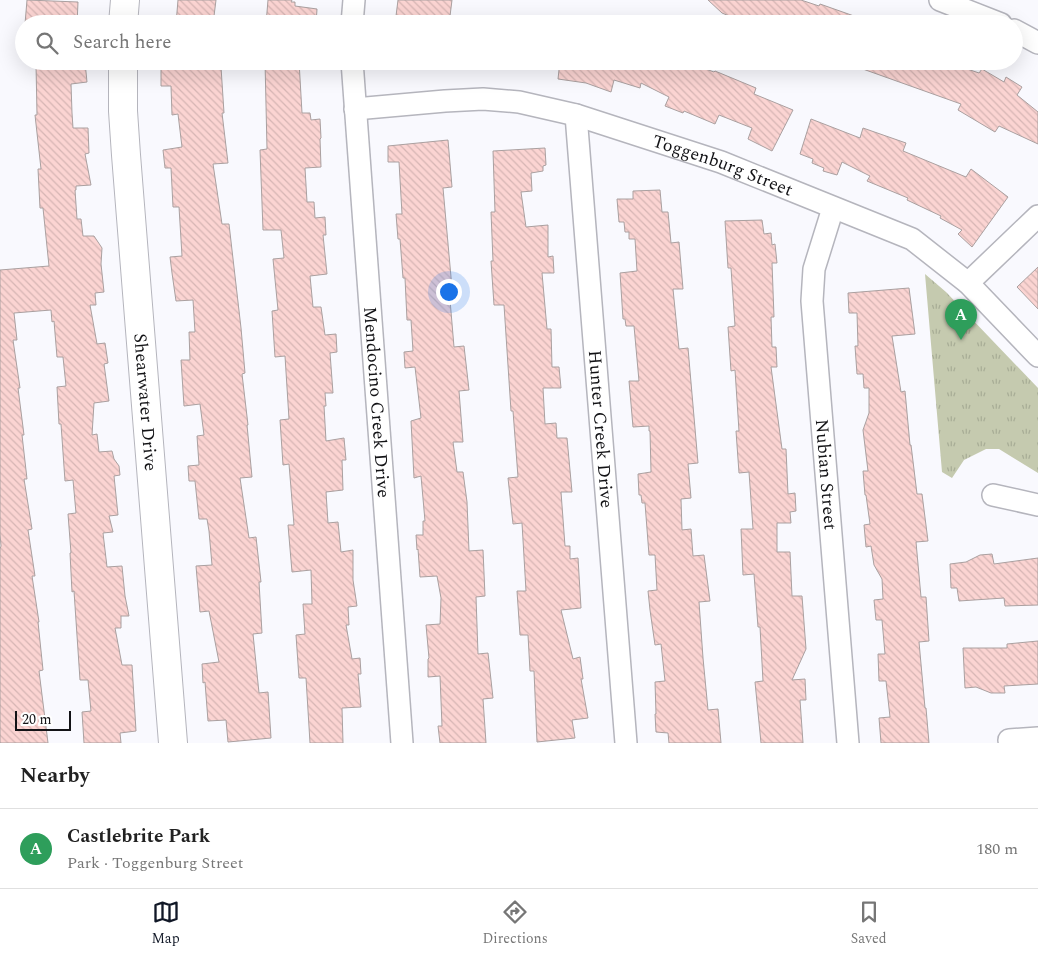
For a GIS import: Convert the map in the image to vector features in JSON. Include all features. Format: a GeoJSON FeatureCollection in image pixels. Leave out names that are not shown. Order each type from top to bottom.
{"type":"FeatureCollection","features":[{"type":"Feature","properties":{"kind":"street"},"geometry":{"type":"LineString","coordinates":[[124,15],[125,0]]}},
{"type":"Feature","properties":{"kind":"street"},"geometry":{"type":"LineString","coordinates":[[353,15],[354,0]]}},
{"type":"Feature","properties":{"kind":"street"},"geometry":{"type":"LineString","coordinates":[[940,0],[978,15]]}},
{"type":"Feature","properties":{"kind":"street"},"geometry":{"type":"LineString","coordinates":[[1023,35],[1038,43]]}},
{"type":"Feature","properties":{"kind":"street","name":"Shearwater Drive"},"geometry":{"type":"LineString","coordinates":[[123,70],[126,154],[173,743]]}},
{"type":"Feature","properties":{"kind":"street","name":"Mendocino Creek Drive"},"geometry":{"type":"LineString","coordinates":[[353,70],[402,743]]}},
{"type":"Feature","properties":{"kind":"street","name":"Toggenburg Street"},"geometry":{"type":"LineString","coordinates":[[355,109],[483,99],[519,102],[576,115],[721,162],[912,239],[968,283],[1038,356]]}},
{"type":"Feature","properties":{"kind":"street","name":"Hunter Creek Drive"},"geometry":{"type":"LineString","coordinates":[[576,115],[626,743]]}},
{"type":"Feature","properties":{"kind":"street","name":"Nubian Street"},"geometry":{"type":"LineString","coordinates":[[833,208],[814,269],[812,301],[848,743]]}},
{"type":"Feature","properties":{"kind":"street"},"geometry":{"type":"LineString","coordinates":[[968,283],[1038,216]]}},
{"type":"Feature","properties":{"kind":"street"},"geometry":{"type":"LineString","coordinates":[[993,496],[1038,505]]}},
{"type":"Feature","properties":{"kind":"street"},"geometry":{"type":"LineString","coordinates":[[1009,740],[1038,738]]}},
{"type":"Feature","properties":{"kind":"green space"},"geometry":{"type":"Polygon","coordinates":[[[925,274],[946,292],[1038,388],[1038,473],[999,449],[986,449],[964,460],[952,478],[942,472],[925,274]]]}},
{"type":"Feature","properties":{"kind":"building"},"geometry":{"type":"Polygon","coordinates":[[[27,0],[78,2],[77,15],[26,15],[27,0]]]}},
{"type":"Feature","properties":{"kind":"building"},"geometry":{"type":"Polygon","coordinates":[[[178,0],[216,0],[214,15],[177,15],[178,0]]]}},
{"type":"Feature","properties":{"kind":"building"},"geometry":{"type":"Polygon","coordinates":[[[268,0],[292,0],[291,2],[295,2],[295,6],[317,9],[317,15],[267,15],[268,0]]]}},
{"type":"Feature","properties":{"kind":"building"},"geometry":{"type":"Polygon","coordinates":[[[398,0],[452,0],[450,15],[396,15],[398,0]]]}},
{"type":"Feature","properties":{"kind":"building"},"geometry":{"type":"Polygon","coordinates":[[[708,0],[801,0],[819,6],[820,4],[851,15],[727,15],[708,0]]]}},
{"type":"Feature","properties":{"kind":"building"},"geometry":{"type":"Polygon","coordinates":[[[36,70],[86,70],[87,82],[71,84],[73,128],[88,128],[89,153],[85,154],[91,185],[76,186],[75,190],[77,219],[81,219],[83,236],[94,236],[102,248],[101,264],[104,292],[95,293],[96,305],[90,305],[97,344],[105,343],[108,363],[104,364],[109,401],[94,403],[92,435],[97,434],[99,452],[112,451],[114,459],[119,466],[120,475],[114,476],[118,515],[109,516],[113,532],[103,533],[107,567],[122,566],[129,616],[121,616],[121,628],[115,628],[122,665],[132,665],[136,731],[120,733],[121,743],[84,743],[82,712],[91,711],[88,680],[80,680],[74,591],[72,592],[68,514],[76,513],[73,480],[65,481],[57,387],[66,386],[63,357],[57,357],[54,321],[52,322],[51,310],[14,313],[17,340],[13,340],[20,388],[18,388],[27,479],[24,479],[32,529],[28,530],[35,576],[32,576],[39,622],[43,670],[39,671],[48,743],[0,743],[0,270],[49,266],[43,208],[40,208],[38,169],[41,169],[35,115],[37,115],[36,70]]]}},
{"type":"Feature","properties":{"kind":"building"},"geometry":{"type":"Polygon","coordinates":[[[161,70],[221,70],[224,113],[222,113],[228,163],[213,164],[222,224],[229,224],[241,328],[245,373],[242,374],[252,477],[240,478],[249,538],[256,537],[261,582],[259,582],[262,633],[253,634],[259,693],[268,692],[271,738],[228,742],[226,720],[208,721],[202,664],[219,662],[209,611],[200,612],[196,566],[212,565],[207,519],[199,519],[195,481],[189,481],[188,466],[199,465],[197,436],[204,435],[200,404],[184,406],[181,360],[190,360],[189,332],[195,332],[193,300],[176,301],[170,257],[182,256],[179,207],[173,207],[171,168],[165,168],[163,150],[182,147],[178,114],[172,115],[171,86],[161,86],[161,70]]]}},
{"type":"Feature","properties":{"kind":"building"},"geometry":{"type":"Polygon","coordinates":[[[265,70],[300,70],[302,113],[310,113],[311,120],[320,119],[321,167],[305,168],[307,202],[314,202],[315,218],[325,217],[326,235],[323,235],[327,274],[310,276],[313,307],[321,307],[325,335],[336,334],[337,352],[330,353],[333,393],[325,393],[326,441],[344,438],[346,460],[342,460],[343,490],[326,492],[328,523],[338,522],[341,552],[353,550],[353,580],[357,606],[348,607],[349,625],[346,625],[352,659],[360,658],[361,674],[358,674],[361,707],[342,708],[343,743],[310,743],[306,678],[299,678],[296,635],[305,634],[303,604],[312,604],[311,570],[292,572],[288,525],[294,525],[289,464],[283,465],[280,420],[289,419],[285,356],[275,357],[272,311],[278,310],[273,259],[284,258],[281,230],[263,230],[260,150],[267,149],[265,70]]]}},
{"type":"Feature","properties":{"kind":"building"},"geometry":{"type":"Polygon","coordinates":[[[559,70],[709,70],[756,88],[754,94],[793,110],[772,151],[748,139],[752,128],[719,115],[715,124],[684,111],[683,113],[665,106],[669,97],[641,83],[640,88],[614,80],[611,92],[586,83],[558,79],[559,70]]]}},
{"type":"Feature","properties":{"kind":"building"},"geometry":{"type":"Polygon","coordinates":[[[866,70],[970,70],[979,73],[984,70],[1004,82],[1006,77],[1022,87],[1017,95],[1038,112],[1038,144],[999,126],[995,132],[958,110],[961,104],[866,70]]]}},
{"type":"Feature","properties":{"kind":"building"},"geometry":{"type":"Polygon","coordinates":[[[811,119],[860,138],[863,128],[906,143],[903,151],[966,177],[971,169],[1008,197],[972,247],[958,234],[962,230],[940,218],[941,216],[907,200],[908,198],[867,181],[870,176],[842,162],[837,175],[823,171],[824,168],[812,163],[813,159],[800,154],[811,119]]]}},
{"type":"Feature","properties":{"kind":"building"},"geometry":{"type":"Polygon","coordinates":[[[448,140],[452,187],[443,188],[452,288],[449,288],[454,347],[464,346],[469,390],[459,391],[463,442],[453,442],[457,472],[463,472],[467,502],[469,551],[483,550],[485,596],[476,597],[478,654],[488,653],[493,698],[483,699],[486,743],[440,743],[438,726],[442,726],[440,676],[428,677],[429,658],[426,625],[440,624],[441,598],[437,576],[420,577],[416,535],[423,535],[423,521],[425,521],[421,476],[414,478],[411,421],[421,418],[415,367],[405,368],[404,352],[413,351],[411,320],[407,320],[405,278],[403,278],[396,214],[402,214],[399,162],[388,162],[388,146],[448,140]]]}},
{"type":"Feature","properties":{"kind":"building"},"geometry":{"type":"Polygon","coordinates":[[[545,148],[546,165],[543,166],[543,171],[531,173],[532,191],[521,192],[526,227],[548,225],[548,257],[553,256],[554,273],[542,273],[547,329],[551,329],[552,367],[559,367],[561,388],[543,388],[545,424],[556,423],[557,438],[567,438],[572,492],[561,492],[565,546],[570,546],[570,559],[578,558],[581,608],[561,610],[573,659],[580,657],[583,679],[581,679],[588,718],[572,720],[575,738],[537,742],[534,671],[530,671],[528,635],[520,635],[517,591],[526,591],[522,523],[513,524],[508,478],[518,477],[513,411],[511,411],[504,305],[494,305],[491,261],[493,261],[491,212],[495,212],[493,151],[545,148]]]}},
{"type":"Feature","properties":{"kind":"building"},"geometry":{"type":"Polygon","coordinates":[[[660,190],[662,212],[668,212],[671,243],[679,242],[683,289],[673,289],[679,349],[688,348],[698,463],[688,464],[691,498],[681,499],[682,530],[691,529],[693,556],[704,555],[710,601],[699,602],[703,658],[708,710],[718,709],[721,743],[669,743],[668,733],[656,732],[655,682],[665,681],[661,644],[655,645],[648,591],[657,590],[655,555],[649,555],[645,503],[642,503],[641,495],[639,495],[638,474],[651,472],[650,431],[649,426],[633,427],[629,381],[639,381],[634,326],[626,326],[625,319],[623,319],[620,273],[637,271],[635,239],[629,239],[629,232],[625,232],[624,222],[619,222],[617,199],[633,199],[633,191],[660,190]]]}},
{"type":"Feature","properties":{"kind":"building"},"geometry":{"type":"Polygon","coordinates":[[[762,220],[764,234],[771,233],[772,245],[775,244],[777,263],[772,263],[774,317],[771,317],[772,347],[776,347],[777,367],[771,367],[782,449],[786,449],[788,494],[795,493],[796,511],[790,512],[791,523],[777,523],[777,552],[790,552],[792,596],[802,596],[806,649],[792,680],[805,679],[806,700],[800,700],[803,743],[761,743],[755,682],[763,681],[760,627],[758,627],[754,574],[743,575],[741,529],[753,529],[749,472],[739,473],[736,431],[739,431],[735,370],[731,371],[728,327],[735,326],[731,268],[728,268],[725,221],[762,220]]]}},
{"type":"Feature","properties":{"kind":"building"},"geometry":{"type":"Polygon","coordinates":[[[1038,267],[1038,309],[1017,287],[1038,267]]]}},
{"type":"Feature","properties":{"kind":"building"},"geometry":{"type":"Polygon","coordinates":[[[909,288],[915,334],[892,336],[901,392],[905,391],[917,494],[922,494],[928,541],[916,542],[921,597],[926,597],[929,641],[919,642],[929,743],[881,743],[879,718],[890,717],[886,681],[879,681],[878,654],[885,654],[882,620],[876,620],[874,600],[883,599],[882,579],[874,565],[871,546],[866,547],[864,525],[870,524],[863,471],[868,471],[863,430],[869,413],[869,388],[864,388],[863,374],[857,374],[855,346],[858,346],[857,313],[849,313],[848,293],[909,288]]]}},
{"type":"Feature","properties":{"kind":"building"},"geometry":{"type":"Polygon","coordinates":[[[992,554],[994,564],[1038,558],[1038,605],[1005,606],[1004,598],[959,601],[957,588],[951,588],[950,564],[966,562],[980,555],[992,554]]]}},
{"type":"Feature","properties":{"kind":"building"},"geometry":{"type":"Polygon","coordinates":[[[1038,641],[1038,684],[1004,686],[1005,693],[991,693],[976,687],[965,688],[963,648],[1007,648],[1007,644],[1038,641]]]}},
{"type":"Feature","properties":{"kind":"place","name":"Castlebrite Park"},"geometry":{"type":"Point","coordinates":[961,340]}}]}
